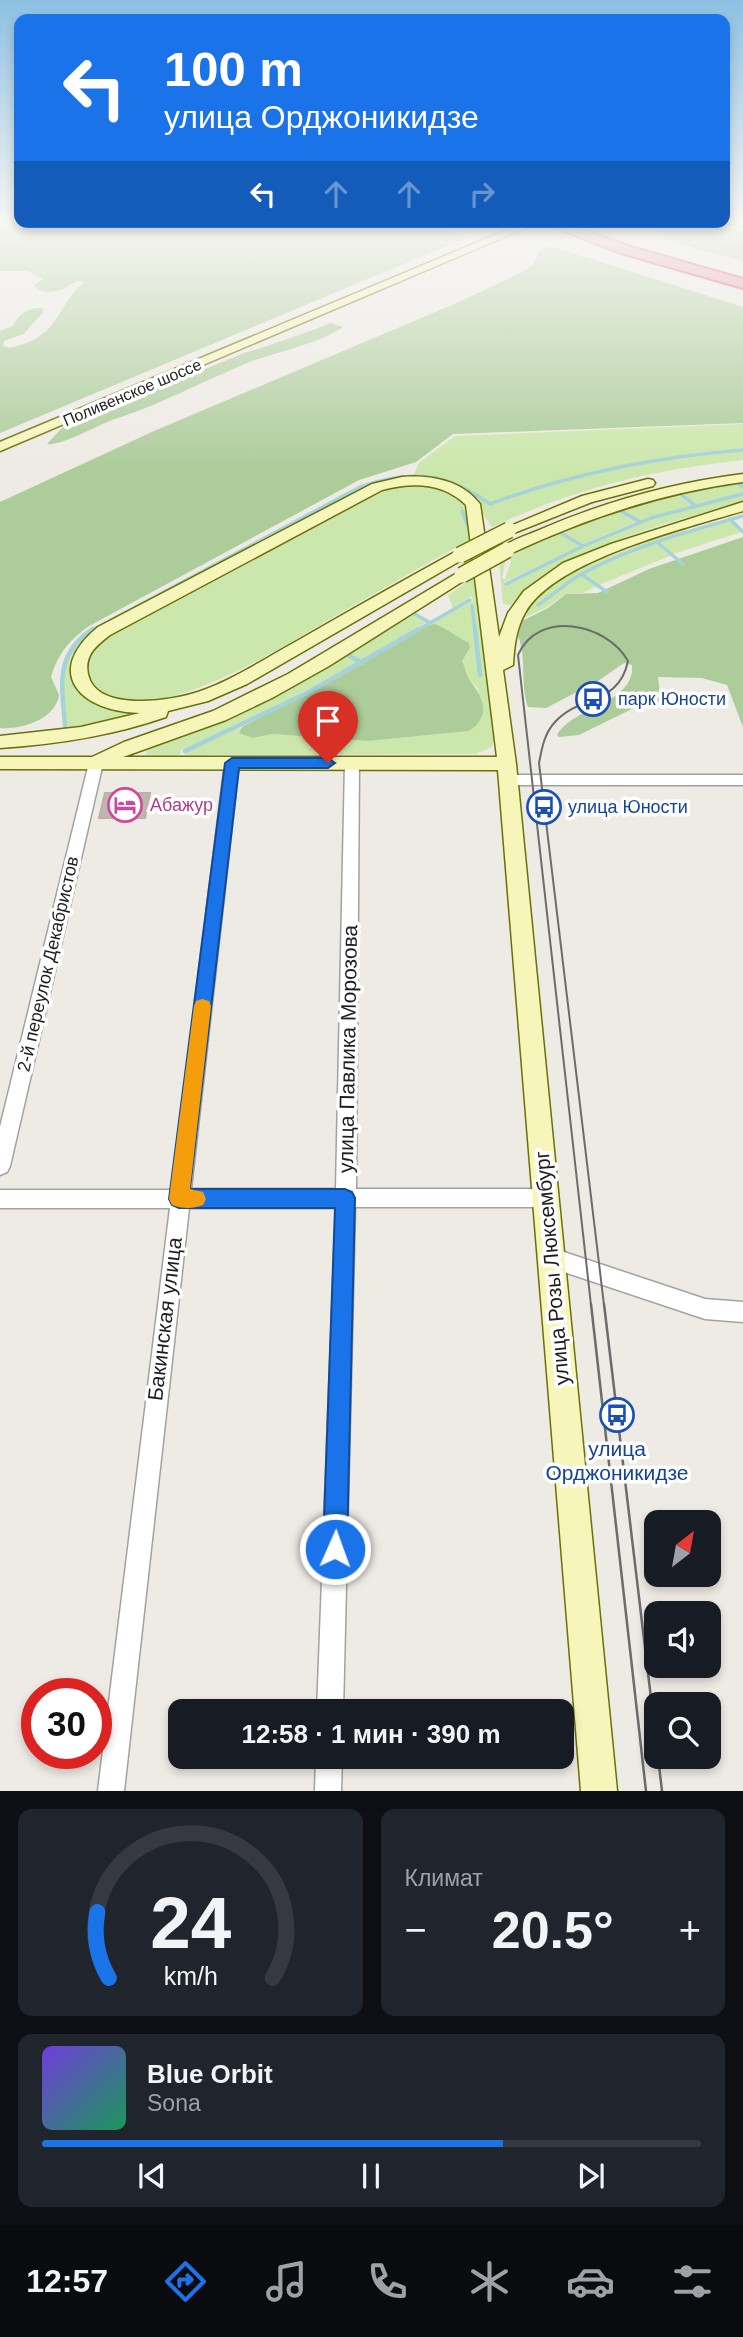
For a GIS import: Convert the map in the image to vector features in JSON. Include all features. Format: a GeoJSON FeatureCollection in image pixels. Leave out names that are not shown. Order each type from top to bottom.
{"type":"FeatureCollection","features":[{"type":"Feature","properties":{"kind":"main road","name":"Поливенское шоссе"},"geometry":{"type":"LineString","coordinates":[[0,447],[341,304]]}},
{"type":"Feature","properties":{"kind":"main road"},"geometry":{"type":"LineString","coordinates":[[0,742],[48,739],[97,731],[144,719],[255,672],[460,555],[557,509],[617,490],[743,465]]}},
{"type":"Feature","properties":{"kind":"main road"},"geometry":{"type":"LineString","coordinates":[[96,763],[119,749],[207,722],[239,707],[282,685],[462,575],[573,519],[688,486],[743,478]]}},
{"type":"Feature","properties":{"kind":"main road"},"geometry":{"type":"LineString","coordinates":[[201,697],[153,707],[130,707],[109,702],[86,688],[78,676],[78,662],[84,648],[104,631],[369,490],[396,481],[427,481],[447,485],[463,493],[475,509],[507,762]]}},
{"type":"Feature","properties":{"kind":"main road"},"geometry":{"type":"LineString","coordinates":[[507,762],[504,643],[511,621],[526,597],[552,575],[597,553],[743,506]]}},
{"type":"Feature","properties":{"kind":"main road"},"geometry":{"type":"LineString","coordinates":[[0,763],[507,762]]}},
{"type":"Feature","properties":{"kind":"main road","name":"улица Розы Люксембург"},"geometry":{"type":"LineString","coordinates":[[507,762],[599,1791]]}},
{"type":"Feature","properties":{"kind":"street"},"geometry":{"type":"LineString","coordinates":[[507,762],[743,780]]}},
{"type":"Feature","properties":{"kind":"street","name":"2-й переулок Декабристов"},"geometry":{"type":"LineString","coordinates":[[0,1166],[96,763]]}},
{"type":"Feature","properties":{"kind":"street","name":"Бакинская улица"},"geometry":{"type":"LineString","coordinates":[[111,1791],[232,763]]}},
{"type":"Feature","properties":{"kind":"street","name":"улица Павлика Морозова"},"geometry":{"type":"LineString","coordinates":[[330,1699],[345,1198],[352,763]]}},
{"type":"Feature","properties":{"kind":"street"},"geometry":{"type":"LineString","coordinates":[[0,1199],[545,1198]]}},
{"type":"Feature","properties":{"kind":"street"},"geometry":{"type":"LineString","coordinates":[[552,1258],[705,1309],[743,1312]]}},
{"type":"Feature","properties":{"kind":"street"},"geometry":{"type":"LineString","coordinates":[[328,1791],[329,1769]]}},
{"type":"Feature","properties":{"kind":"green space"},"geometry":{"type":"Polygon","coordinates":[[[66,304],[309,304],[0,433],[0,331],[13,326],[25,312],[42,308],[44,311],[24,334],[4,341],[3,346],[14,347],[36,338],[53,324],[66,304]]]}},
{"type":"Feature","properties":{"kind":"green space"},"geometry":{"type":"Polygon","coordinates":[[[455,304],[732,304],[743,307],[743,423],[453,434],[416,462],[359,480],[89,626],[70,642],[57,661],[51,677],[59,695],[51,711],[45,717],[27,725],[0,728],[0,502],[154,431],[455,304]]]}},
{"type":"Feature","properties":{"kind":"green space"},"geometry":{"type":"Polygon","coordinates":[[[331,323],[343,327],[312,342],[252,361],[70,439],[47,444],[62,428],[244,353],[331,323]]]}},
{"type":"Feature","properties":{"kind":"green space"},"geometry":{"type":"Polygon","coordinates":[[[743,424],[743,460],[645,475],[584,491],[492,527],[470,494],[399,478],[81,645],[75,656],[71,675],[79,692],[96,705],[134,715],[70,729],[67,726],[63,685],[66,663],[80,642],[92,632],[360,488],[389,478],[413,476],[419,463],[455,436],[743,424]]]}},
{"type":"Feature","properties":{"kind":"green space"},"geometry":{"type":"Polygon","coordinates":[[[413,483],[449,490],[468,505],[494,740],[492,747],[475,754],[185,755],[185,751],[203,742],[186,750],[181,749],[180,755],[146,755],[147,749],[174,741],[249,709],[345,655],[359,663],[219,736],[242,727],[240,728],[254,738],[272,734],[368,741],[469,731],[482,718],[478,688],[470,681],[462,661],[470,648],[443,628],[422,628],[473,601],[472,596],[453,608],[448,595],[463,585],[461,545],[252,664],[175,696],[139,702],[110,697],[89,679],[87,673],[89,657],[104,638],[378,491],[413,483]]]}},
{"type":"Feature","properties":{"kind":"green space"},"geometry":{"type":"Polygon","coordinates":[[[736,483],[743,488],[743,493],[697,505],[681,493],[736,483]]]}},
{"type":"Feature","properties":{"kind":"green space"},"geometry":{"type":"Polygon","coordinates":[[[675,494],[693,506],[639,521],[620,508],[675,494]]]}},
{"type":"Feature","properties":{"kind":"green space"},"geometry":{"type":"Polygon","coordinates":[[[743,495],[743,502],[651,529],[588,552],[559,567],[511,605],[503,604],[499,561],[506,557],[502,579],[505,579],[511,562],[510,555],[556,532],[580,546],[504,582],[506,584],[641,522],[743,495]]]}},
{"type":"Feature","properties":{"kind":"green space"},"geometry":{"type":"Polygon","coordinates":[[[616,510],[636,522],[583,544],[559,531],[616,510]]]}},
{"type":"Feature","properties":{"kind":"green space"},"geometry":{"type":"Polygon","coordinates":[[[730,519],[741,532],[673,554],[659,543],[730,519]]]}},
{"type":"Feature","properties":{"kind":"green space"},"geometry":{"type":"Polygon","coordinates":[[[684,528],[688,531],[581,573],[537,606],[581,575],[597,586],[582,593],[565,594],[547,607],[518,621],[543,589],[567,572],[684,528]]]}},
{"type":"Feature","properties":{"kind":"green space"},"geometry":{"type":"Polygon","coordinates":[[[743,537],[743,727],[727,685],[702,678],[658,677],[661,702],[644,703],[579,735],[559,737],[557,735],[565,725],[614,697],[624,688],[630,678],[632,665],[624,663],[598,681],[546,708],[528,707],[518,636],[522,621],[548,608],[566,594],[598,593],[649,569],[743,537]]]}},
{"type":"Feature","properties":{"kind":"green space"},"geometry":{"type":"Polygon","coordinates":[[[658,543],[672,555],[599,585],[583,573],[658,543]]]}},
{"type":"Feature","properties":{"kind":"green space"},"geometry":{"type":"Polygon","coordinates":[[[411,614],[427,622],[362,661],[351,655],[350,652],[411,614]]]}},
{"type":"Feature","properties":{"kind":"green space"},"geometry":{"type":"Polygon","coordinates":[[[434,624],[469,643],[470,648],[462,661],[482,701],[483,714],[476,726],[469,731],[368,741],[272,734],[253,738],[239,733],[242,727],[362,664],[422,628],[434,624]]]}},
{"type":"Feature","properties":{"kind":"building","name":"Абажур"},"geometry":{"type":"Polygon","coordinates":[[[105,793],[150,793],[145,818],[99,818],[105,793]]]}},
{"type":"Feature","properties":{"kind":"waterway"},"geometry":{"type":"LineString","coordinates":[[91,631],[360,487],[379,481],[412,476],[443,480],[474,493],[490,504],[552,483],[615,468],[678,457],[743,450]]}},
{"type":"Feature","properties":{"kind":"waterway"},"geometry":{"type":"LineString","coordinates":[[739,484],[743,487]]}},
{"type":"Feature","properties":{"kind":"waterway"},"geometry":{"type":"LineString","coordinates":[[680,494],[696,506]]}},
{"type":"Feature","properties":{"kind":"waterway"},"geometry":{"type":"LineString","coordinates":[[583,546],[651,518],[743,494]]}},
{"type":"Feature","properties":{"kind":"waterway"},"geometry":{"type":"LineString","coordinates":[[619,510],[640,522]]}},
{"type":"Feature","properties":{"kind":"waterway"},"geometry":{"type":"LineString","coordinates":[[462,511],[468,526]]}},
{"type":"Feature","properties":{"kind":"waterway"},"geometry":{"type":"LineString","coordinates":[[731,520],[743,516]]}},
{"type":"Feature","properties":{"kind":"waterway"},"geometry":{"type":"LineString","coordinates":[[581,574],[621,555],[662,540],[731,520]]}},
{"type":"Feature","properties":{"kind":"waterway"},"geometry":{"type":"LineString","coordinates":[[731,520],[743,532]]}},
{"type":"Feature","properties":{"kind":"waterway"},"geometry":{"type":"LineString","coordinates":[[559,532],[583,546]]}},
{"type":"Feature","properties":{"kind":"waterway"},"geometry":{"type":"LineString","coordinates":[[658,543],[683,564]]}},
{"type":"Feature","properties":{"kind":"waterway"},"geometry":{"type":"LineString","coordinates":[[506,584],[583,546]]}},
{"type":"Feature","properties":{"kind":"waterway"},"geometry":{"type":"LineString","coordinates":[[538,605],[581,574]]}},
{"type":"Feature","properties":{"kind":"waterway"},"geometry":{"type":"LineString","coordinates":[[581,574],[607,592]]}},
{"type":"Feature","properties":{"kind":"waterway"},"geometry":{"type":"LineString","coordinates":[[416,631],[470,600]]}},
{"type":"Feature","properties":{"kind":"waterway"},"geometry":{"type":"LineString","coordinates":[[472,606],[475,631]]}},
{"type":"Feature","properties":{"kind":"waterway"},"geometry":{"type":"LineString","coordinates":[[411,612],[429,622]]}},
{"type":"Feature","properties":{"kind":"waterway"},"geometry":{"type":"LineString","coordinates":[[65,726],[62,684],[66,660],[80,639],[93,629]]}},
{"type":"Feature","properties":{"kind":"waterway"},"geometry":{"type":"LineString","coordinates":[[361,662],[419,629]]}},
{"type":"Feature","properties":{"kind":"waterway"},"geometry":{"type":"LineString","coordinates":[[475,629],[480,675]]}},
{"type":"Feature","properties":{"kind":"waterway"},"geometry":{"type":"LineString","coordinates":[[345,653],[361,662]]}},
{"type":"Feature","properties":{"kind":"waterway"},"geometry":{"type":"LineString","coordinates":[[185,751],[307,693],[361,662]]}},
{"type":"Feature","properties":{"kind":"tram line"},"geometry":{"type":"LineString","coordinates":[[591,1305],[518,655],[528,640],[541,631],[573,626],[605,638],[618,648],[628,661],[623,675],[608,692],[565,713],[555,722],[546,736],[539,763],[604,1305]]}},
{"type":"Feature","properties":{"kind":"tram line"},"geometry":{"type":"LineString","coordinates":[[591,1304],[646,1791]]}},
{"type":"Feature","properties":{"kind":"tram line"},"geometry":{"type":"LineString","coordinates":[[604,1304],[650,1692]]}},
{"type":"Feature","properties":{"kind":"tram line"},"geometry":{"type":"LineString","coordinates":[[659,1769],[662,1791]]}},
{"type":"Feature","properties":{"kind":"slow traffic"},"geometry":{"type":"LineString","coordinates":[[196,1199],[179,1199],[202,1006]]}},
{"type":"Feature","properties":{"kind":"place","name":"парк Юности"},"geometry":{"type":"Point","coordinates":[593,699]}},
{"type":"Feature","properties":{"kind":"place","name":"Абажур"},"geometry":{"type":"Point","coordinates":[125,805]}},
{"type":"Feature","properties":{"kind":"place","name":"улица Юности"},"geometry":{"type":"Point","coordinates":[544,807]}},
{"type":"Feature","properties":{"kind":"place","name":"улица Орджоникидзе"},"geometry":{"type":"Point","coordinates":[617,1415]}},
{"type":"Feature","properties":{"kind":"route"},"geometry":{"type":"LineString","coordinates":[[328,763],[232,763],[179,1199],[345,1198],[335,1549]]}}]}
